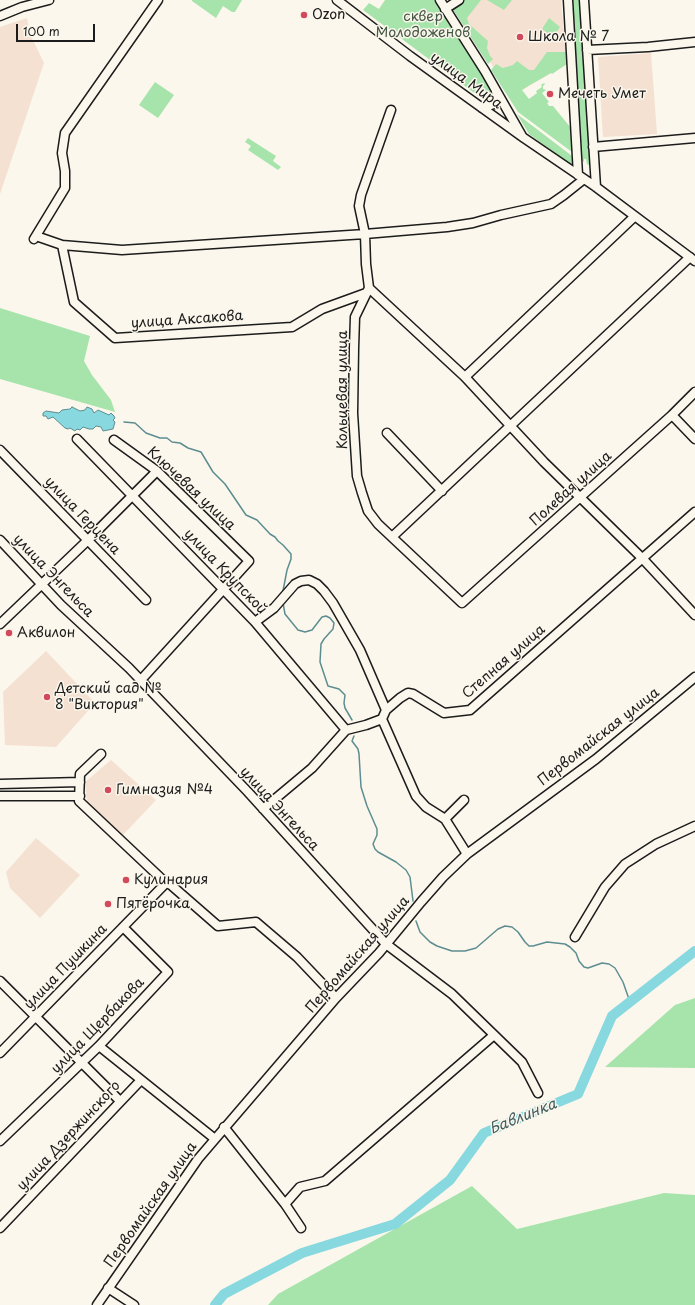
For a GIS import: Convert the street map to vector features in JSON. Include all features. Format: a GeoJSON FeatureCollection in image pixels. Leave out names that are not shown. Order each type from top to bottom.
{"type":"FeatureCollection","features":[{"type":"Feature","properties":{"kind":"street"},"geometry":{"type":"LineString","coordinates":[[0,16],[49,0]]}},
{"type":"Feature","properties":{"kind":"street"},"geometry":{"type":"LineString","coordinates":[[158,0],[65,133],[62,154],[65,171],[65,188],[35,238],[62,245],[122,250],[365,234],[447,227],[473,223],[551,204],[564,195],[581,177],[568,0]]}},
{"type":"Feature","properties":{"kind":"street","name":"улица Мира"},"geometry":{"type":"LineString","coordinates":[[336,0],[410,56],[524,138],[596,187],[634,217],[693,259]]}},
{"type":"Feature","properties":{"kind":"street"},"geometry":{"type":"LineString","coordinates":[[440,0],[524,138]]}},
{"type":"Feature","properties":{"kind":"street"},"geometry":{"type":"LineString","coordinates":[[446,9],[459,0]]}},
{"type":"Feature","properties":{"kind":"street"},"geometry":{"type":"LineString","coordinates":[[584,0],[596,187]]}},
{"type":"Feature","properties":{"kind":"street"},"geometry":{"type":"LineString","coordinates":[[587,50],[648,47],[695,42]]}},
{"type":"Feature","properties":{"kind":"street"},"geometry":{"type":"LineString","coordinates":[[482,108],[494,104],[497,100],[496,90]]}},
{"type":"Feature","properties":{"kind":"street"},"geometry":{"type":"LineString","coordinates":[[391,110],[361,195],[359,206],[365,234],[367,291],[464,377],[580,498],[642,558],[695,615]]}},
{"type":"Feature","properties":{"kind":"street"},"geometry":{"type":"LineString","coordinates":[[593,147],[695,138]]}},
{"type":"Feature","properties":{"kind":"street"},"geometry":{"type":"LineString","coordinates":[[464,377],[634,217]]}},
{"type":"Feature","properties":{"kind":"street","name":"улица Аксакова"},"geometry":{"type":"LineString","coordinates":[[62,245],[74,302],[115,338],[292,327],[322,308],[367,291]]}},
{"type":"Feature","properties":{"kind":"street"},"geometry":{"type":"LineString","coordinates":[[392,537],[511,425],[693,259]]}},
{"type":"Feature","properties":{"kind":"street","name":"Кольцевая улица"},"geometry":{"type":"LineString","coordinates":[[367,291],[355,317],[353,413],[357,476],[368,511],[378,524],[462,604]]}},
{"type":"Feature","properties":{"kind":"street","name":"Полевая улица"},"geometry":{"type":"LineString","coordinates":[[462,604],[695,392]]}},
{"type":"Feature","properties":{"kind":"street"},"geometry":{"type":"LineString","coordinates":[[672,414],[695,439]]}},
{"type":"Feature","properties":{"kind":"street"},"geometry":{"type":"LineString","coordinates":[[387,433],[442,491]]}},
{"type":"Feature","properties":{"kind":"street","name":"улица Крупской"},"geometry":{"type":"LineString","coordinates":[[77,439],[255,622],[346,730]]}},
{"type":"Feature","properties":{"kind":"street","name":"Ключевая улица"},"geometry":{"type":"LineString","coordinates":[[114,440],[157,471],[249,561],[223,590]]}},
{"type":"Feature","properties":{"kind":"street","name":"улица Герцена"},"geometry":{"type":"LineString","coordinates":[[0,450],[146,600]]}},
{"type":"Feature","properties":{"kind":"street"},"geometry":{"type":"LineString","coordinates":[[0,624],[88,540],[157,471]]}},
{"type":"Feature","properties":{"kind":"street","name":"Степная улица"},"geometry":{"type":"LineString","coordinates":[[382,719],[386,710],[408,693],[413,694],[444,713],[470,710],[695,512]]}},
{"type":"Feature","properties":{"kind":"street","name":"улица Энгельса"},"geometry":{"type":"LineString","coordinates":[[0,540],[42,583],[61,605],[129,668],[263,809],[386,944],[452,994],[522,1062],[538,1093]]}},
{"type":"Feature","properties":{"kind":"street"},"geometry":{"type":"LineString","coordinates":[[255,622],[274,608],[295,584],[301,581],[309,580],[317,584],[333,602],[360,650],[386,710]]}},
{"type":"Feature","properties":{"kind":"street"},"geometry":{"type":"LineString","coordinates":[[140,681],[223,590]]}},
{"type":"Feature","properties":{"kind":"street","name":"Первомайская улица"},"geometry":{"type":"LineString","coordinates":[[97,1305],[198,1159],[336,998],[386,944],[430,892],[467,854],[596,759],[695,677]]}},
{"type":"Feature","properties":{"kind":"street"},"geometry":{"type":"LineString","coordinates":[[263,809],[312,768],[346,730],[382,719],[416,796],[426,807],[445,819],[467,854]]}},
{"type":"Feature","properties":{"kind":"street"},"geometry":{"type":"LineString","coordinates":[[101,754],[80,774],[79,801],[166,883],[171,885],[218,926],[256,922],[297,957],[336,998]]}},
{"type":"Feature","properties":{"kind":"street"},"geometry":{"type":"LineString","coordinates":[[0,784],[80,782]]}},
{"type":"Feature","properties":{"kind":"street"},"geometry":{"type":"LineString","coordinates":[[0,796],[80,796]]}},
{"type":"Feature","properties":{"kind":"street"},"geometry":{"type":"LineString","coordinates":[[445,819],[464,800]]}},
{"type":"Feature","properties":{"kind":"street"},"geometry":{"type":"LineString","coordinates":[[575,937],[605,887],[625,864],[656,844],[695,826]]}},
{"type":"Feature","properties":{"kind":"street","name":"улица Пушкина"},"geometry":{"type":"LineString","coordinates":[[0,1053],[166,883]]}},
{"type":"Feature","properties":{"kind":"street","name":"улица Щербакова"},"geometry":{"type":"LineString","coordinates":[[0,1141],[99,1046],[168,972],[123,927]]}},
{"type":"Feature","properties":{"kind":"street"},"geometry":{"type":"LineString","coordinates":[[0,981],[120,1101]]}},
{"type":"Feature","properties":{"kind":"street"},"geometry":{"type":"LineString","coordinates":[[285,1204],[300,1187],[325,1181],[494,1035]]}},
{"type":"Feature","properties":{"kind":"street"},"geometry":{"type":"LineString","coordinates":[[99,1046],[215,1139]]}},
{"type":"Feature","properties":{"kind":"street","name":"улица Дзержинского"},"geometry":{"type":"LineString","coordinates":[[0,1228],[141,1080]]}},
{"type":"Feature","properties":{"kind":"street"},"geometry":{"type":"LineString","coordinates":[[224,1127],[285,1204],[301,1228]]}},
{"type":"Feature","properties":{"kind":"street"},"geometry":{"type":"LineString","coordinates":[[108,1288],[134,1305]]}},
{"type":"Feature","properties":{"kind":"shaded area","name":"Школа № 7"},"geometry":{"type":"Polygon","coordinates":[[[476,0],[561,0],[567,64],[522,90],[493,67],[459,12],[476,0]]]}},
{"type":"Feature","properties":{"kind":"shaded area"},"geometry":{"type":"Polygon","coordinates":[[[27,18],[30,34],[44,63],[0,194],[0,27],[27,18]]]}},
{"type":"Feature","properties":{"kind":"shaded area"},"geometry":{"type":"Polygon","coordinates":[[[651,53],[657,134],[603,137],[598,57],[651,53]]]}},
{"type":"Feature","properties":{"kind":"shaded area","name":"Детский сад № 8 \"Виктория\""},"geometry":{"type":"Polygon","coordinates":[[[46,651],[95,703],[56,747],[5,745],[3,692],[46,651]]]}},
{"type":"Feature","properties":{"kind":"shaded area"},"geometry":{"type":"Polygon","coordinates":[[[111,760],[156,800],[123,835],[87,802],[85,782],[111,760]]]}},
{"type":"Feature","properties":{"kind":"shaded area"},"geometry":{"type":"Polygon","coordinates":[[[36,838],[80,875],[40,918],[10,888],[6,872],[36,838]]]}},
{"type":"Feature","properties":{"kind":"green space"},"geometry":{"type":"Polygon","coordinates":[[[192,0],[242,0],[235,12],[232,12],[223,6],[216,18],[192,0]]]}},
{"type":"Feature","properties":{"kind":"green space","name":"сквер Молодоженов"},"geometry":{"type":"Polygon","coordinates":[[[385,0],[436,0],[491,85],[493,96],[488,99],[481,98],[363,10],[369,3],[379,9],[385,0]]]}},
{"type":"Feature","properties":{"kind":"green space"},"geometry":{"type":"Polygon","coordinates":[[[464,0],[481,0],[467,18],[469,24],[488,41],[487,48],[493,59],[488,64],[452,8],[464,0]]]}},
{"type":"Feature","properties":{"kind":"green space"},"geometry":{"type":"Polygon","coordinates":[[[487,0],[512,0],[504,10],[487,0]]]}},
{"type":"Feature","properties":{"kind":"green space"},"geometry":{"type":"Polygon","coordinates":[[[570,0],[582,0],[593,168],[587,164],[586,159],[584,159],[584,162],[580,159],[570,0]]]}},
{"type":"Feature","properties":{"kind":"green space"},"geometry":{"type":"Polygon","coordinates":[[[549,18],[560,27],[553,37],[542,29],[549,18]]]}},
{"type":"Feature","properties":{"kind":"green space"},"geometry":{"type":"Polygon","coordinates":[[[547,52],[566,52],[567,64],[522,90],[529,99],[537,93],[536,91],[542,87],[541,85],[544,83],[545,84],[543,89],[546,90],[542,93],[549,102],[547,103],[549,106],[553,106],[575,133],[576,155],[518,112],[491,70],[496,64],[503,68],[513,65],[517,61],[529,70],[534,70],[547,52]]]}},
{"type":"Feature","properties":{"kind":"green space"},"geometry":{"type":"Polygon","coordinates":[[[155,82],[174,95],[158,118],[139,105],[155,82]]]}},
{"type":"Feature","properties":{"kind":"green space"},"geometry":{"type":"Polygon","coordinates":[[[517,114],[576,159],[574,166],[529,134],[517,114]]]}},
{"type":"Feature","properties":{"kind":"green space"},"geometry":{"type":"Polygon","coordinates":[[[248,138],[276,156],[273,161],[281,167],[278,170],[248,150],[251,146],[245,142],[248,138]]]}},
{"type":"Feature","properties":{"kind":"green space"},"geometry":{"type":"Polygon","coordinates":[[[0,308],[90,336],[84,361],[92,375],[111,400],[115,412],[0,379],[0,308]]]}},
{"type":"Feature","properties":{"kind":"green space"},"geometry":{"type":"Polygon","coordinates":[[[695,998],[695,1068],[605,1067],[675,1005],[695,998]]]}},
{"type":"Feature","properties":{"kind":"green space"},"geometry":{"type":"Polygon","coordinates":[[[472,1186],[517,1229],[664,1193],[695,1195],[695,1305],[268,1305],[278,1294],[472,1186]]]}},
{"type":"Feature","properties":{"kind":"water"},"geometry":{"type":"Polygon","coordinates":[[[72,407],[80,411],[85,410],[87,407],[92,409],[94,413],[98,410],[109,415],[111,413],[115,418],[113,420],[115,422],[113,429],[103,431],[101,427],[96,426],[93,429],[83,427],[80,430],[77,429],[75,431],[70,428],[65,428],[53,417],[48,419],[46,416],[43,416],[43,413],[46,411],[59,413],[62,410],[70,409],[72,407]]]}},
{"type":"Feature","properties":{"kind":"waterway"},"geometry":{"type":"LineString","coordinates":[[124,422],[135,423],[146,433],[160,438],[167,438],[172,442],[180,443],[188,448],[201,452],[213,472],[225,484],[246,515],[257,520],[291,554],[282,596]]}},
{"type":"Feature","properties":{"kind":"waterway"},"geometry":{"type":"LineString","coordinates":[[283,603],[285,614],[298,630],[305,632],[312,630],[322,617],[326,616],[334,623],[333,629],[321,644],[320,662],[328,686],[339,689],[345,695],[345,708],[352,720]]}},
{"type":"Feature","properties":{"kind":"waterway"},"geometry":{"type":"LineString","coordinates":[[354,736],[352,741],[358,749],[359,754],[361,787],[377,829],[377,835],[373,844],[378,852],[396,862],[406,870],[410,877],[413,901]]}},
{"type":"Feature","properties":{"kind":"waterway"},"geometry":{"type":"LineString","coordinates":[[416,921],[420,932],[430,942],[452,951],[465,951],[476,948],[498,929],[505,926],[512,927],[529,946],[547,942],[565,944],[576,953],[579,961],[584,967],[588,968],[602,963],[609,964],[615,968],[623,982],[630,1002]]}},
{"type":"Feature","properties":{"kind":"waterway","name":"Бавлинка"},"geometry":{"type":"LineString","coordinates":[[215,1305],[224,1294],[302,1253],[395,1224],[450,1180],[484,1133],[578,1094],[612,1016],[695,951]]}},
{"type":"Feature","properties":{"kind":"place","name":"Ozon"},"geometry":{"type":"Point","coordinates":[304,15]}},
{"type":"Feature","properties":{"kind":"place","name":"Школа № 7"},"geometry":{"type":"Point","coordinates":[520,37]}},
{"type":"Feature","properties":{"kind":"place","name":"Мечеть Умет"},"geometry":{"type":"Point","coordinates":[550,94]}},
{"type":"Feature","properties":{"kind":"place","name":"Аквилон"},"geometry":{"type":"Point","coordinates":[9,633]}},
{"type":"Feature","properties":{"kind":"place","name":"Детский сад № 8 \"Виктория\""},"geometry":{"type":"Point","coordinates":[47,697]}},
{"type":"Feature","properties":{"kind":"place","name":"Гимназия №4"},"geometry":{"type":"Point","coordinates":[108,790]}},
{"type":"Feature","properties":{"kind":"place","name":"Кулинария"},"geometry":{"type":"Point","coordinates":[126,880]}},
{"type":"Feature","properties":{"kind":"place","name":"Пятёрочка"},"geometry":{"type":"Point","coordinates":[108,904]}}]}
